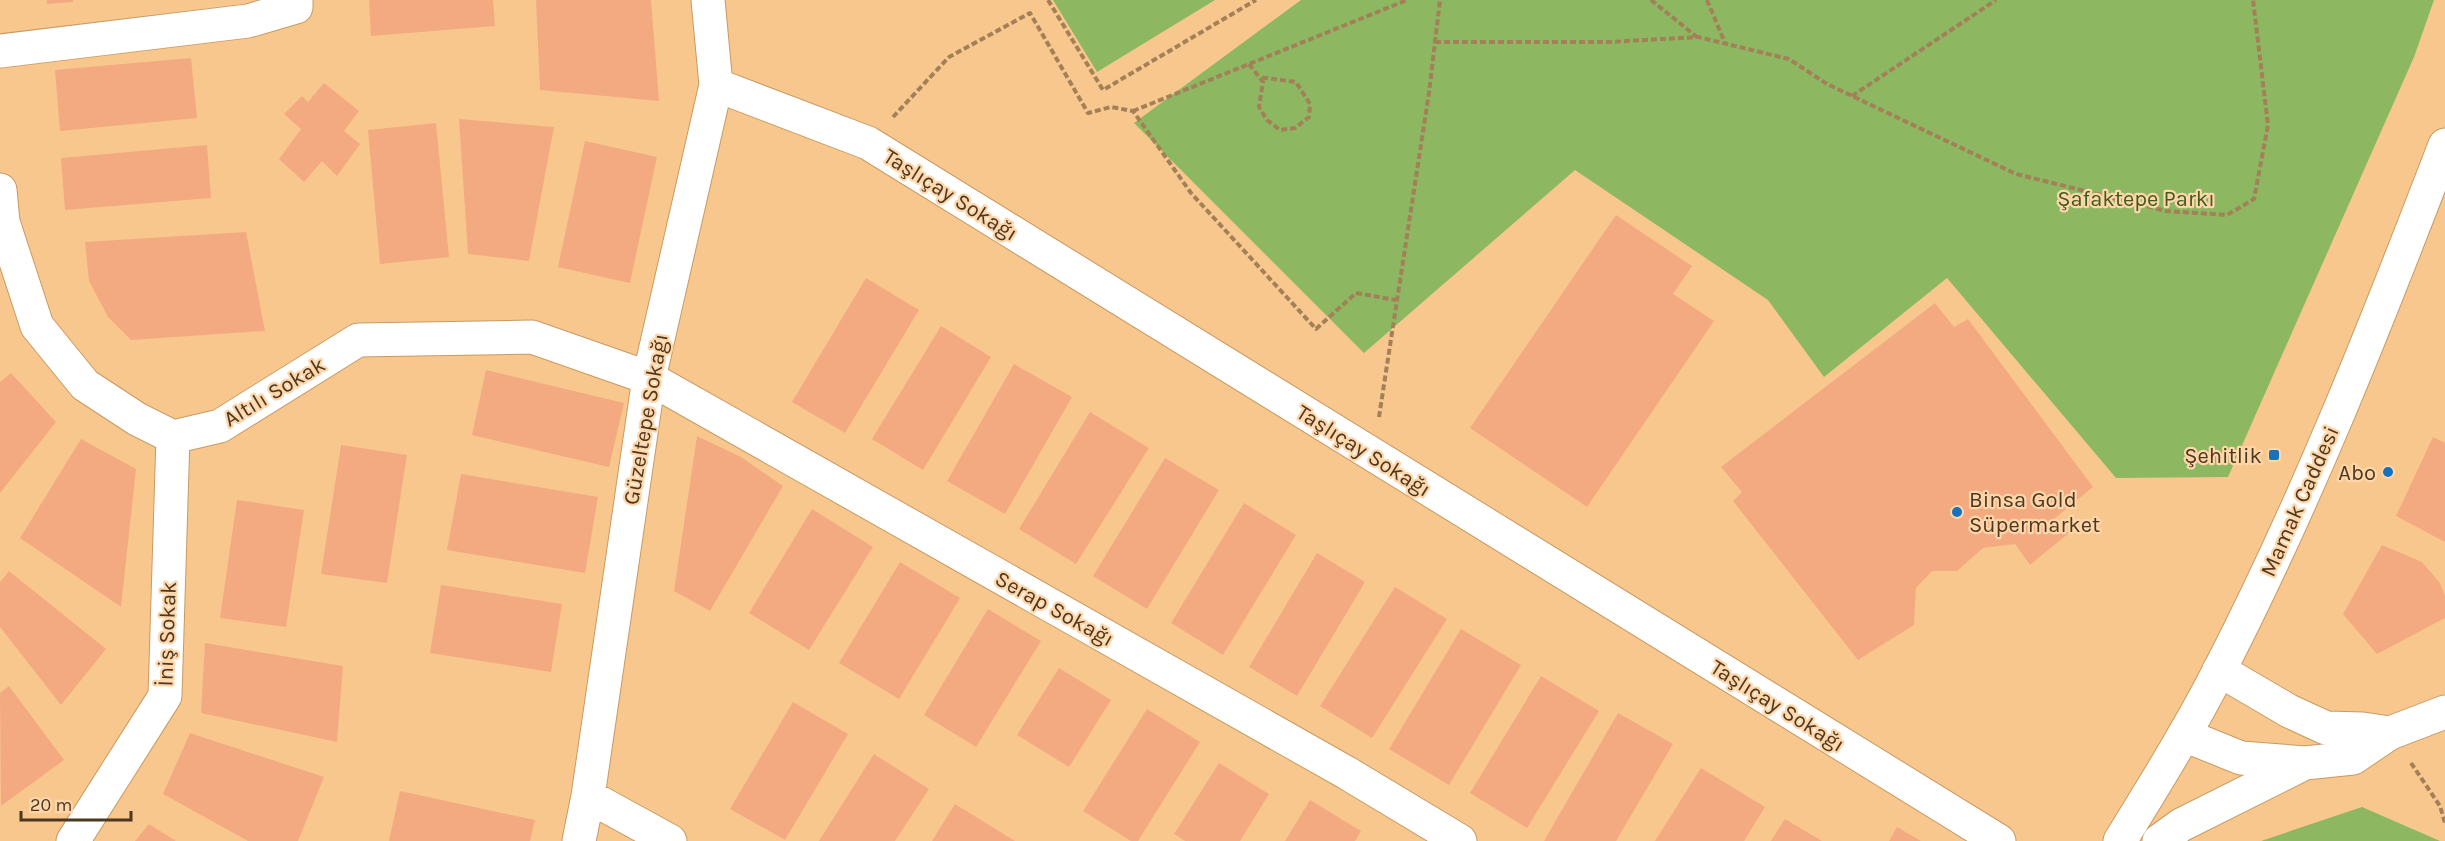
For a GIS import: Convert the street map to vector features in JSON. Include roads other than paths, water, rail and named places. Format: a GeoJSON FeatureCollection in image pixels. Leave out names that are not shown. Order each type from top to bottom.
{"type":"FeatureCollection","features":[{"type":"Feature","properties":{"kind":"street"},"geometry":{"type":"LineString","coordinates":[[0,51],[248,21],[296,7],[296,0]]}},
{"type":"Feature","properties":{"kind":"street","name":"Güzeltepe Sokağı"},"geometry":{"type":"LineString","coordinates":[[579,841],[588,795],[649,378],[716,85],[708,0]]}},
{"type":"Feature","properties":{"kind":"street","name":"Taşlıçay Sokağı"},"geometry":{"type":"LineString","coordinates":[[716,85],[868,143],[2000,841]]}},
{"type":"Feature","properties":{"kind":"street","name":"Mamak Caddesi"},"geometry":{"type":"LineString","coordinates":[[2120,841],[2184,735],[2220,670],[2259,591],[2371,338],[2445,145]]}},
{"type":"Feature","properties":{"kind":"street"},"geometry":{"type":"LineString","coordinates":[[0,190],[3,222],[37,326],[85,385],[137,420],[173,437]]}},
{"type":"Feature","properties":{"kind":"street","name":"Altılı Sokak"},"geometry":{"type":"LineString","coordinates":[[173,437],[220,426],[358,340],[532,337],[649,378]]}},
{"type":"Feature","properties":{"kind":"street","name":"Serap Sokağı"},"geometry":{"type":"LineString","coordinates":[[649,378],[1337,767],[1460,841]]}},
{"type":"Feature","properties":{"kind":"street","name":"İniş Sokak"},"geometry":{"type":"LineString","coordinates":[[73,841],[165,696],[173,437]]}},
{"type":"Feature","properties":{"kind":"street"},"geometry":{"type":"LineString","coordinates":[[2220,670],[2289,711],[2326,728],[2363,729],[2390,733]]}},
{"type":"Feature","properties":{"kind":"street"},"geometry":{"type":"LineString","coordinates":[[2184,735],[2241,758],[2305,763],[2353,758],[2390,733],[2445,712]]}},
{"type":"Feature","properties":{"kind":"street"},"geometry":{"type":"LineString","coordinates":[[2159,841],[2181,825],[2305,763]]}},
{"type":"Feature","properties":{"kind":"street"},"geometry":{"type":"LineString","coordinates":[[588,795],[670,841]]}},
{"type":"Feature","properties":{"kind":"place","name":"Şehitlik"},"geometry":{"type":"Point","coordinates":[2274,455]}},
{"type":"Feature","properties":{"kind":"place","name":"Abo"},"geometry":{"type":"Point","coordinates":[2388,472]}},
{"type":"Feature","properties":{"kind":"place","name":"Binsa Gold Süpermarket"},"geometry":{"type":"Point","coordinates":[1957,512]}},
{"type":"Feature","properties":{"kind":"park label","name":"Şafaktepe Parkı"},"geometry":{"type":"Point","coordinates":[2136,198]}}]}
